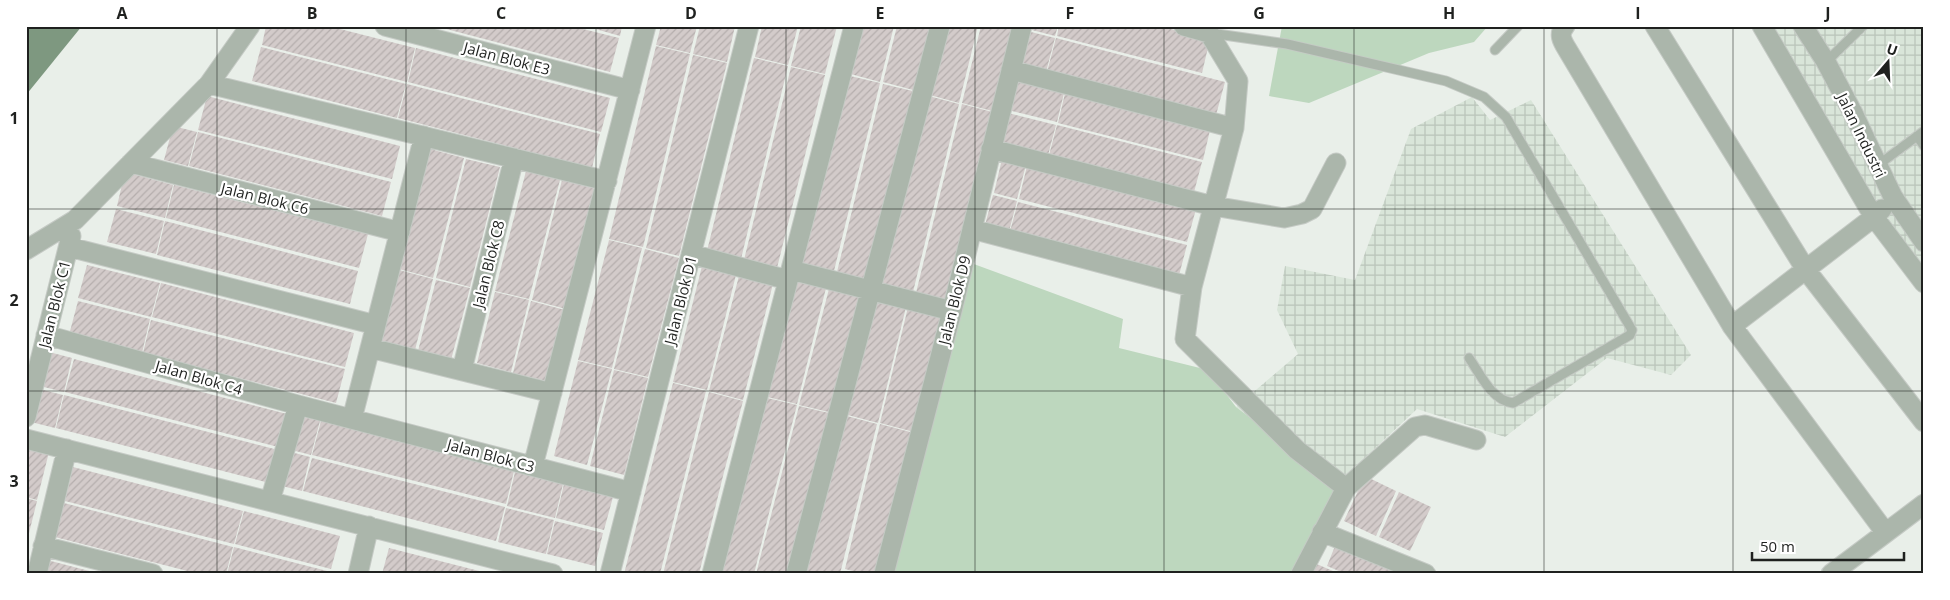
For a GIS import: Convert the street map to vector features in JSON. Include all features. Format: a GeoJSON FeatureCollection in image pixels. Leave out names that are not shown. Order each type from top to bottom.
{"type":"FeatureCollection","features":[{"type":"Feature","properties":{"kind":"street"},"geometry":{"type":"LineString","coordinates":[[26,250],[75,220],[209,84],[250,26]]}},
{"type":"Feature","properties":{"kind":"street","name":"Jalan Blok E3"},"geometry":{"type":"LineString","coordinates":[[385,26],[630,90]]}},
{"type":"Feature","properties":{"kind":"street"},"geometry":{"type":"LineString","coordinates":[[534,466],[646,26]]}},
{"type":"Feature","properties":{"kind":"street","name":"Jalan Blok D1"},"geometry":{"type":"LineString","coordinates":[[610,574],[750,26]]}},
{"type":"Feature","properties":{"kind":"street"},"geometry":{"type":"LineString","coordinates":[[712,574],[854,26]]}},
{"type":"Feature","properties":{"kind":"street"},"geometry":{"type":"LineString","coordinates":[[796,574],[940,26]]}},
{"type":"Feature","properties":{"kind":"street","name":"Jalan Blok D9"},"geometry":{"type":"LineString","coordinates":[[884,574],[952,311],[1022,26]]}},
{"type":"Feature","properties":{"kind":"street"},"geometry":{"type":"LineString","coordinates":[[1184,26],[1209,33],[1238,81],[1234,128],[1192,287],[1184,339],[1297,450],[1346,488]]}},
{"type":"Feature","properties":{"kind":"street"},"geometry":{"type":"LineString","coordinates":[[1565,26],[1561,39],[1732,326],[1885,532]]}},
{"type":"Feature","properties":{"kind":"street"},"geometry":{"type":"LineString","coordinates":[[1656,26],[1806,270],[1924,422]]}},
{"type":"Feature","properties":{"kind":"street"},"geometry":{"type":"LineString","coordinates":[[1762,26],[1874,217],[1924,282]]}},
{"type":"Feature","properties":{"kind":"street","name":"Jalan Industri"},"geometry":{"type":"LineString","coordinates":[[1803,26],[1826,62],[1893,197],[1924,242]]}},
{"type":"Feature","properties":{"kind":"street"},"geometry":{"type":"LineString","coordinates":[[1011,70],[1234,128]]}},
{"type":"Feature","properties":{"kind":"street"},"geometry":{"type":"LineString","coordinates":[[209,84],[607,181]]}},
{"type":"Feature","properties":{"kind":"street"},"geometry":{"type":"LineString","coordinates":[[352,419],[424,136]]}},
{"type":"Feature","properties":{"kind":"street"},"geometry":{"type":"LineString","coordinates":[[992,149],[1213,206],[1284,218],[1302,214],[1312,209],[1336,163]]}},
{"type":"Feature","properties":{"kind":"street","name":"Jalan Blok C8"},"geometry":{"type":"LineString","coordinates":[[462,370],[514,158]]}},
{"type":"Feature","properties":{"kind":"street","name":"Jalan Blok C6"},"geometry":{"type":"LineString","coordinates":[[131,163],[400,232]]}},
{"type":"Feature","properties":{"kind":"street"},"geometry":{"type":"LineString","coordinates":[[1732,326],[1874,217],[1893,197]]}},
{"type":"Feature","properties":{"kind":"street","name":"Jalan Blok C1"},"geometry":{"type":"LineString","coordinates":[[26,417],[75,220]]}},
{"type":"Feature","properties":{"kind":"street"},"geometry":{"type":"LineString","coordinates":[[972,229],[1192,287]]}},
{"type":"Feature","properties":{"kind":"street"},"geometry":{"type":"LineString","coordinates":[[69,247],[376,325]]}},
{"type":"Feature","properties":{"kind":"street"},"geometry":{"type":"LineString","coordinates":[[692,254],[870,290],[952,311]]}},
{"type":"Feature","properties":{"kind":"street","name":"Jalan Blok C4"},"geometry":{"type":"LineString","coordinates":[[46,335],[352,419]]}},
{"type":"Feature","properties":{"kind":"street"},"geometry":{"type":"LineString","coordinates":[[370,348],[552,393]]}},
{"type":"Feature","properties":{"kind":"street"},"geometry":{"type":"LineString","coordinates":[[270,502],[298,405]]}},
{"type":"Feature","properties":{"kind":"street","name":"Jalan Blok C3"},"geometry":{"type":"LineString","coordinates":[[352,419],[631,492]]}},
{"type":"Feature","properties":{"kind":"street"},"geometry":{"type":"LineString","coordinates":[[1301,574],[1346,488],[1420,425],[1476,440]]}},
{"type":"Feature","properties":{"kind":"street"},"geometry":{"type":"LineString","coordinates":[[26,439],[553,574]]}},
{"type":"Feature","properties":{"kind":"street"},"geometry":{"type":"LineString","coordinates":[[37,574],[67,449]]}},
{"type":"Feature","properties":{"kind":"street"},"geometry":{"type":"LineString","coordinates":[[1831,574],[1924,504]]}},
{"type":"Feature","properties":{"kind":"street"},"geometry":{"type":"LineString","coordinates":[[358,574],[369,526]]}},
{"type":"Feature","properties":{"kind":"street"},"geometry":{"type":"LineString","coordinates":[[1322,532],[1426,574]]}},
{"type":"Feature","properties":{"kind":"street"},"geometry":{"type":"LineString","coordinates":[[44,546],[153,574]]}},
{"type":"Feature","properties":{"kind":"lane"},"geometry":{"type":"LineString","coordinates":[[1495,50],[1518,26]]}},
{"type":"Feature","properties":{"kind":"lane"},"geometry":{"type":"LineString","coordinates":[[1826,62],[1863,26]]}},
{"type":"Feature","properties":{"kind":"lane"},"geometry":{"type":"LineString","coordinates":[[1209,33],[1287,44],[1446,81],[1484,97],[1506,117],[1632,330],[1630,335],[1513,403],[1503,401],[1495,396],[1469,358]]}},
{"type":"Feature","properties":{"kind":"lane"},"geometry":{"type":"LineString","coordinates":[[1878,165],[1920,133],[1924,146]]}},
{"type":"Feature","properties":{"kind":"shaded area"},"geometry":{"type":"Polygon","coordinates":[[[26,26],[82,26],[26,95],[26,26]]]}},
{"type":"Feature","properties":{"kind":"shaded area"},"geometry":{"type":"Polygon","coordinates":[[[1282,26],[1488,26],[1474,42],[1429,53],[1309,103],[1269,96],[1282,26]]]}},
{"type":"Feature","properties":{"kind":"shaded area"},"geometry":{"type":"Polygon","coordinates":[[[1770,26],[1924,26],[1924,272],[1856,186],[1770,26]]]}},
{"type":"Feature","properties":{"kind":"shaded area"},"geometry":{"type":"Polygon","coordinates":[[[1472,97],[1490,120],[1531,100],[1691,355],[1671,375],[1607,358],[1505,437],[1417,409],[1337,484],[1236,407],[1298,354],[1277,310],[1285,266],[1355,280],[1411,129],[1472,97]]]}},
{"type":"Feature","properties":{"kind":"shaded area"},"geometry":{"type":"Polygon","coordinates":[[[971,263],[1123,319],[1119,348],[1208,370],[1236,407],[1337,484],[1290,574],[891,574],[971,263]]]}},
{"type":"Feature","properties":{"kind":"building"},"geometry":{"type":"Polygon","coordinates":[[[266,26],[328,26],[415,48],[407,82],[262,45],[266,26]]]}},
{"type":"Feature","properties":{"kind":"building"},"geometry":{"type":"Polygon","coordinates":[[[435,26],[571,26],[619,38],[610,72],[435,26]]]}},
{"type":"Feature","properties":{"kind":"building"},"geometry":{"type":"Polygon","coordinates":[[[585,26],[622,26],[620,36],[585,26]]]}},
{"type":"Feature","properties":{"kind":"building"},"geometry":{"type":"Polygon","coordinates":[[[661,26],[697,26],[690,53],[656,45],[661,26]]]}},
{"type":"Feature","properties":{"kind":"building"},"geometry":{"type":"Polygon","coordinates":[[[700,26],[735,26],[727,62],[693,54],[700,26]]]}},
{"type":"Feature","properties":{"kind":"building"},"geometry":{"type":"Polygon","coordinates":[[[762,26],[798,26],[788,65],[755,57],[762,26]]]}},
{"type":"Feature","properties":{"kind":"building"},"geometry":{"type":"Polygon","coordinates":[[[801,26],[837,26],[825,74],[791,66],[801,26]]]}},
{"type":"Feature","properties":{"kind":"building"},"geometry":{"type":"Polygon","coordinates":[[[858,26],[894,26],[880,82],[847,73],[858,26]]]}},
{"type":"Feature","properties":{"kind":"building"},"geometry":{"type":"Polygon","coordinates":[[[897,26],[933,26],[917,91],[883,82],[897,26]]]}},
{"type":"Feature","properties":{"kind":"building"},"geometry":{"type":"Polygon","coordinates":[[[942,26],[978,26],[959,103],[926,94],[942,26]]]}},
{"type":"Feature","properties":{"kind":"building"},"geometry":{"type":"Polygon","coordinates":[[[981,26],[1017,26],[996,112],[962,103],[981,26]]]}},
{"type":"Feature","properties":{"kind":"building"},"geometry":{"type":"Polygon","coordinates":[[[1032,26],[1058,26],[1055,36],[1032,30],[1032,26]]]}},
{"type":"Feature","properties":{"kind":"building"},"geometry":{"type":"Polygon","coordinates":[[[1059,26],[1159,26],[1210,39],[1202,73],[1057,36],[1059,26]]]}},
{"type":"Feature","properties":{"kind":"building"},"geometry":{"type":"Polygon","coordinates":[[[1031,32],[1055,38],[1046,72],[1022,66],[1031,32]]]}},
{"type":"Feature","properties":{"kind":"building"},"geometry":{"type":"Polygon","coordinates":[[[1056,38],[1225,82],[1216,115],[1047,72],[1056,38]]]}},
{"type":"Feature","properties":{"kind":"building"},"geometry":{"type":"Polygon","coordinates":[[[656,46],[690,54],[643,247],[609,239],[656,46]]]}},
{"type":"Feature","properties":{"kind":"building"},"geometry":{"type":"Polygon","coordinates":[[[261,47],[406,84],[397,118],[252,81],[261,47]]]}},
{"type":"Feature","properties":{"kind":"building"},"geometry":{"type":"Polygon","coordinates":[[[416,48],[610,98],[601,132],[408,82],[416,48]]]}},
{"type":"Feature","properties":{"kind":"building"},"geometry":{"type":"Polygon","coordinates":[[[693,55],[727,63],[679,256],[646,248],[693,55]]]}},
{"type":"Feature","properties":{"kind":"building"},"geometry":{"type":"Polygon","coordinates":[[[754,58],[788,66],[741,259],[707,251],[754,58]]]}},
{"type":"Feature","properties":{"kind":"building"},"geometry":{"type":"Polygon","coordinates":[[[791,67],[825,75],[777,268],[744,260],[791,67]]]}},
{"type":"Feature","properties":{"kind":"building"},"geometry":{"type":"Polygon","coordinates":[[[846,75],[880,83],[833,275],[799,267],[846,75]]]}},
{"type":"Feature","properties":{"kind":"building"},"geometry":{"type":"Polygon","coordinates":[[[1017,77],[1065,89],[1057,122],[1008,110],[1017,77]]]}},
{"type":"Feature","properties":{"kind":"building"},"geometry":{"type":"Polygon","coordinates":[[[407,84],[600,134],[592,168],[398,118],[407,84]]]}},
{"type":"Feature","properties":{"kind":"building"},"geometry":{"type":"Polygon","coordinates":[[[883,84],[917,92],[870,284],[836,276],[883,84]]]}},
{"type":"Feature","properties":{"kind":"building"},"geometry":{"type":"Polygon","coordinates":[[[1066,89],[1211,126],[1203,160],[1058,123],[1066,89]]]}},
{"type":"Feature","properties":{"kind":"building"},"geometry":{"type":"Polygon","coordinates":[[[925,95],[959,104],[912,296],[878,288],[925,95]]]}},
{"type":"Feature","properties":{"kind":"building"},"geometry":{"type":"Polygon","coordinates":[[[207,96],[400,146],[392,179],[198,130],[207,96]]]}},
{"type":"Feature","properties":{"kind":"building"},"geometry":{"type":"Polygon","coordinates":[[[962,104],[996,113],[949,305],[915,297],[962,104]]]}},
{"type":"Feature","properties":{"kind":"building"},"geometry":{"type":"Polygon","coordinates":[[[1008,113],[1056,125],[1047,159],[999,146],[1008,113]]]}},
{"type":"Feature","properties":{"kind":"building"},"geometry":{"type":"Polygon","coordinates":[[[1057,125],[1202,162],[1193,196],[1048,159],[1057,125]]]}},
{"type":"Feature","properties":{"kind":"building"},"geometry":{"type":"Polygon","coordinates":[[[173,126],[197,132],[188,166],[164,160],[173,126]]]}},
{"type":"Feature","properties":{"kind":"building"},"geometry":{"type":"Polygon","coordinates":[[[198,132],[391,182],[382,216],[189,166],[198,132]]]}},
{"type":"Feature","properties":{"kind":"building"},"geometry":{"type":"Polygon","coordinates":[[[430,149],[464,158],[433,278],[399,269],[430,149]]]}},
{"type":"Feature","properties":{"kind":"building"},"geometry":{"type":"Polygon","coordinates":[[[466,159],[500,167],[470,287],[436,278],[466,159]]]}},
{"type":"Feature","properties":{"kind":"building"},"geometry":{"type":"Polygon","coordinates":[[[1002,159],[1026,165],[1017,199],[994,193],[1002,159]]]}},
{"type":"Feature","properties":{"kind":"building"},"geometry":{"type":"Polygon","coordinates":[[[1027,166],[1196,209],[1187,242],[1019,199],[1027,166]]]}},
{"type":"Feature","properties":{"kind":"building"},"geometry":{"type":"Polygon","coordinates":[[[526,171],[560,180],[529,299],[495,291],[526,171]]]}},
{"type":"Feature","properties":{"kind":"building"},"geometry":{"type":"Polygon","coordinates":[[[125,172],[173,185],[165,218],[117,206],[125,172]]]}},
{"type":"Feature","properties":{"kind":"building"},"geometry":{"type":"Polygon","coordinates":[[[562,180],[596,189],[566,309],[532,300],[562,180]]]}},
{"type":"Feature","properties":{"kind":"building"},"geometry":{"type":"Polygon","coordinates":[[[174,185],[368,234],[359,268],[166,218],[174,185]]]}},
{"type":"Feature","properties":{"kind":"building"},"geometry":{"type":"Polygon","coordinates":[[[993,195],[1017,201],[1008,235],[984,229],[993,195]]]}},
{"type":"Feature","properties":{"kind":"building"},"geometry":{"type":"Polygon","coordinates":[[[1018,202],[1187,245],[1178,279],[1009,235],[1018,202]]]}},
{"type":"Feature","properties":{"kind":"building"},"geometry":{"type":"Polygon","coordinates":[[[116,209],[164,221],[156,254],[107,242],[116,209]]]}},
{"type":"Feature","properties":{"kind":"building"},"geometry":{"type":"Polygon","coordinates":[[[165,221],[358,271],[350,304],[157,255],[165,221]]]}},
{"type":"Feature","properties":{"kind":"building"},"geometry":{"type":"Polygon","coordinates":[[[609,240],[642,248],[612,368],[578,360],[609,240]]]}},
{"type":"Feature","properties":{"kind":"building"},"geometry":{"type":"Polygon","coordinates":[[[645,249],[679,258],[648,377],[614,369],[645,249]]]}},
{"type":"Feature","properties":{"kind":"building"},"geometry":{"type":"Polygon","coordinates":[[[703,262],[737,271],[707,390],[673,382],[703,262]]]}},
{"type":"Feature","properties":{"kind":"building"},"geometry":{"type":"Polygon","coordinates":[[[87,265],[160,283],[151,317],[78,298],[87,265]]]}},
{"type":"Feature","properties":{"kind":"building"},"geometry":{"type":"Polygon","coordinates":[[[399,270],[433,279],[415,350],[381,342],[399,270]]]}},
{"type":"Feature","properties":{"kind":"building"},"geometry":{"type":"Polygon","coordinates":[[[740,272],[774,280],[743,400],[709,391],[740,272]]]}},
{"type":"Feature","properties":{"kind":"building"},"geometry":{"type":"Polygon","coordinates":[[[793,276],[827,284],[797,404],[763,396],[793,276]]]}},
{"type":"Feature","properties":{"kind":"building"},"geometry":{"type":"Polygon","coordinates":[[[436,280],[470,288],[451,360],[418,351],[436,280]]]}},
{"type":"Feature","properties":{"kind":"building"},"geometry":{"type":"Polygon","coordinates":[[[161,283],[354,333],[345,367],[152,317],[161,283]]]}},
{"type":"Feature","properties":{"kind":"building"},"geometry":{"type":"Polygon","coordinates":[[[830,285],[863,294],[833,413],[799,405],[830,285]]]}},
{"type":"Feature","properties":{"kind":"building"},"geometry":{"type":"Polygon","coordinates":[[[495,292],[529,300],[511,372],[477,363],[495,292]]]}},
{"type":"Feature","properties":{"kind":"building"},"geometry":{"type":"Polygon","coordinates":[[[873,294],[907,303],[878,423],[844,414],[873,294]]]}},
{"type":"Feature","properties":{"kind":"building"},"geometry":{"type":"Polygon","coordinates":[[[78,301],[150,319],[142,353],[69,335],[78,301]]]}},
{"type":"Feature","properties":{"kind":"building"},"geometry":{"type":"Polygon","coordinates":[[[531,301],[565,310],[547,381],[513,373],[531,301]]]}},
{"type":"Feature","properties":{"kind":"building"},"geometry":{"type":"Polygon","coordinates":[[[909,303],[943,312],[914,432],[880,423],[909,303]]]}},
{"type":"Feature","properties":{"kind":"building"},"geometry":{"type":"Polygon","coordinates":[[[151,320],[345,369],[336,403],[143,353],[151,320]]]}},
{"type":"Feature","properties":{"kind":"building"},"geometry":{"type":"Polygon","coordinates":[[[49,352],[72,358],[64,392],[40,386],[49,352]]]}},
{"type":"Feature","properties":{"kind":"building"},"geometry":{"type":"Polygon","coordinates":[[[74,359],[291,415],[282,448],[65,392],[74,359]]]}},
{"type":"Feature","properties":{"kind":"building"},"geometry":{"type":"Polygon","coordinates":[[[578,361],[612,369],[587,465],[554,456],[578,361]]]}},
{"type":"Feature","properties":{"kind":"building"},"geometry":{"type":"Polygon","coordinates":[[[614,370],[648,378],[624,475],[590,466],[614,370]]]}},
{"type":"Feature","properties":{"kind":"building"},"geometry":{"type":"Polygon","coordinates":[[[673,383],[706,391],[660,574],[624,574],[673,383]]]}},
{"type":"Feature","properties":{"kind":"building"},"geometry":{"type":"Polygon","coordinates":[[[39,389],[63,395],[55,428],[31,422],[39,389]]]}},
{"type":"Feature","properties":{"kind":"building"},"geometry":{"type":"Polygon","coordinates":[[[709,392],[743,401],[699,574],[663,574],[709,392]]]}},
{"type":"Feature","properties":{"kind":"building"},"geometry":{"type":"Polygon","coordinates":[[[64,395],[282,451],[273,484],[56,428],[64,395]]]}},
{"type":"Feature","properties":{"kind":"building"},"geometry":{"type":"Polygon","coordinates":[[[763,397],[797,405],[754,574],[718,574],[763,397]]]}},
{"type":"Feature","properties":{"kind":"building"},"geometry":{"type":"Polygon","coordinates":[[[799,406],[833,414],[792,574],[756,574],[799,406]]]}},
{"type":"Feature","properties":{"kind":"building"},"geometry":{"type":"Polygon","coordinates":[[[296,415],[320,421],[311,455],[288,449],[296,415]]]}},
{"type":"Feature","properties":{"kind":"building"},"geometry":{"type":"Polygon","coordinates":[[[843,415],[877,424],[840,574],[805,574],[843,415]]]}},
{"type":"Feature","properties":{"kind":"building"},"geometry":{"type":"Polygon","coordinates":[[[321,421],[514,471],[506,504],[312,455],[321,421]]]}},
{"type":"Feature","properties":{"kind":"building"},"geometry":{"type":"Polygon","coordinates":[[[880,424],[914,433],[879,574],[865,574],[845,569],[880,424]]]}},
{"type":"Feature","properties":{"kind":"building"},"geometry":{"type":"Polygon","coordinates":[[[26,446],[49,452],[37,500],[26,497],[26,446]]]}},
{"type":"Feature","properties":{"kind":"building"},"geometry":{"type":"Polygon","coordinates":[[[287,451],[310,457],[302,491],[278,485],[287,451]]]}},
{"type":"Feature","properties":{"kind":"building"},"geometry":{"type":"Polygon","coordinates":[[[312,458],[505,507],[496,541],[303,491],[312,458]]]}},
{"type":"Feature","properties":{"kind":"building"},"geometry":{"type":"Polygon","coordinates":[[[73,467],[243,511],[234,544],[65,501],[73,467]]]}},
{"type":"Feature","properties":{"kind":"building"},"geometry":{"type":"Polygon","coordinates":[[[515,472],[563,484],[555,518],[507,506],[515,472]]]}},
{"type":"Feature","properties":{"kind":"building"},"geometry":{"type":"Polygon","coordinates":[[[1365,476],[1396,491],[1376,536],[1344,521],[1365,476]]]}},
{"type":"Feature","properties":{"kind":"building"},"geometry":{"type":"Polygon","coordinates":[[[564,484],[613,497],[604,530],[556,518],[564,484]]]}},
{"type":"Feature","properties":{"kind":"building"},"geometry":{"type":"Polygon","coordinates":[[[1399,492],[1431,507],[1410,551],[1379,537],[1399,492]]]}},
{"type":"Feature","properties":{"kind":"building"},"geometry":{"type":"Polygon","coordinates":[[[26,498],[37,501],[27,541],[26,541],[26,498]]]}},
{"type":"Feature","properties":{"kind":"building"},"geometry":{"type":"Polygon","coordinates":[[[64,503],[233,547],[226,574],[199,574],[55,537],[64,503]]]}},
{"type":"Feature","properties":{"kind":"building"},"geometry":{"type":"Polygon","coordinates":[[[506,508],[554,520],[546,554],[498,542],[506,508]]]}},
{"type":"Feature","properties":{"kind":"building"},"geometry":{"type":"Polygon","coordinates":[[[244,511],[340,536],[331,569],[235,544],[244,511]]]}},
{"type":"Feature","properties":{"kind":"building"},"geometry":{"type":"Polygon","coordinates":[[[555,521],[603,533],[595,566],[547,554],[555,521]]]}},
{"type":"Feature","properties":{"kind":"building"},"geometry":{"type":"Polygon","coordinates":[[[1337,541],[1415,574],[1346,574],[1327,566],[1337,541]]]}},
{"type":"Feature","properties":{"kind":"building"},"geometry":{"type":"Polygon","coordinates":[[[234,547],[331,572],[330,574],[227,574],[234,547]]]}},
{"type":"Feature","properties":{"kind":"building"},"geometry":{"type":"Polygon","coordinates":[[[389,548],[487,573],[487,574],[382,574],[389,548]]]}},
{"type":"Feature","properties":{"kind":"building"},"geometry":{"type":"Polygon","coordinates":[[[47,560],[97,573],[97,574],[44,574],[47,560]]]}},
{"type":"Feature","properties":{"kind":"building"},"geometry":{"type":"Polygon","coordinates":[[[1312,562],[1340,574],[1307,574],[1312,562]]]}}]}
